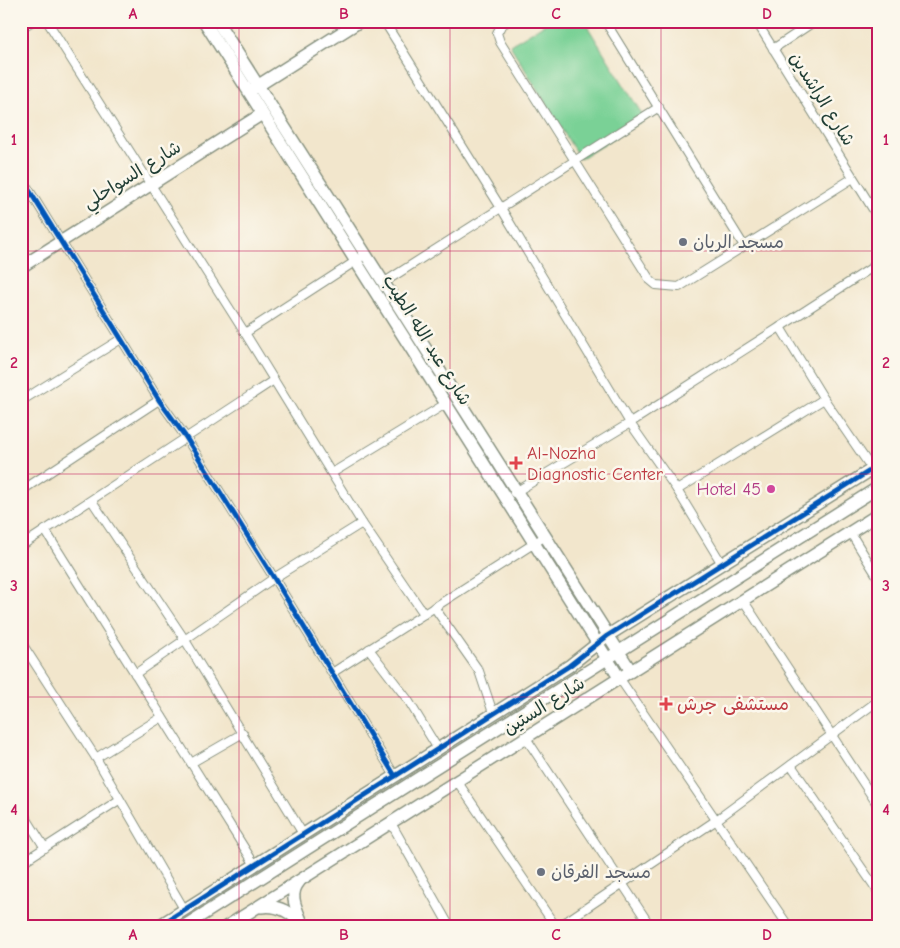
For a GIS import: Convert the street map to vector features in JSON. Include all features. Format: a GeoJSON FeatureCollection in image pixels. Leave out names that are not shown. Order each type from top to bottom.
{"type":"FeatureCollection","features":[{"type":"Feature","properties":{"kind":"main road","name":"شارع عبد الله الطيب"},"geometry":{"type":"LineString","coordinates":[[204,21],[253,88]]}},
{"type":"Feature","properties":{"kind":"main road","name":"شارع عبد الله الطيب"},"geometry":{"type":"LineString","coordinates":[[217,21],[253,88],[360,258],[447,403],[511,495]]}},
{"type":"Feature","properties":{"kind":"main road"},"geometry":{"type":"LineString","coordinates":[[253,88],[360,21]]}},
{"type":"Feature","properties":{"kind":"main road","name":"شارع السواحلي"},"geometry":{"type":"LineString","coordinates":[[21,267],[267,111]]}},
{"type":"Feature","properties":{"kind":"main road","name":"شارع عبد الله الطيب"},"geometry":{"type":"LineString","coordinates":[[360,258],[383,283],[511,495],[631,672]]}},
{"type":"Feature","properties":{"kind":"main road"},"geometry":{"type":"LineString","coordinates":[[157,927],[569,666],[607,636],[875,467]]}},
{"type":"Feature","properties":{"kind":"main road","name":"شارع الستين"},"geometry":{"type":"LineString","coordinates":[[183,927],[879,487]]}},
{"type":"Feature","properties":{"kind":"main road","name":"شارع الستين"},"geometry":{"type":"LineString","coordinates":[[226,927],[879,514]]}},
{"type":"Feature","properties":{"kind":"main road"},"geometry":{"type":"LineString","coordinates":[[782,526],[794,540]]}},
{"type":"Feature","properties":{"kind":"main road","name":"شارع عبد الله الطيب"},"geometry":{"type":"LineString","coordinates":[[540,540],[596,644],[620,679]]}},
{"type":"Feature","properties":{"kind":"main road"},"geometry":{"type":"LineString","coordinates":[[348,806],[355,817]]}},
{"type":"Feature","properties":{"kind":"main road"},"geometry":{"type":"LineString","coordinates":[[301,880],[294,888],[293,895],[303,926]]}},
{"type":"Feature","properties":{"kind":"main road"},"geometry":{"type":"LineString","coordinates":[[257,907],[272,905],[282,908],[303,926]]}},
{"type":"Feature","properties":{"kind":"street"},"geometry":{"type":"LineString","coordinates":[[21,28],[33,21]]}},
{"type":"Feature","properties":{"kind":"street"},"geometry":{"type":"LineString","coordinates":[[47,21],[362,523],[424,614]]}},
{"type":"Feature","properties":{"kind":"street"},"geometry":{"type":"LineString","coordinates":[[384,21],[501,208],[630,423],[677,490],[722,564]]}},
{"type":"Feature","properties":{"kind":"street"},"geometry":{"type":"LineString","coordinates":[[508,21],[501,26],[497,33],[500,42],[650,280],[656,285],[679,287],[853,178]]}},
{"type":"Feature","properties":{"kind":"street"},"geometry":{"type":"LineString","coordinates":[[605,21],[660,107],[744,246]]}},
{"type":"Feature","properties":{"kind":"street","name":"شارع الراشدين"},"geometry":{"type":"LineString","coordinates":[[756,21],[879,219]]}},
{"type":"Feature","properties":{"kind":"street"},"geometry":{"type":"LineString","coordinates":[[773,48],[815,21]]}},
{"type":"Feature","properties":{"kind":"street"},"geometry":{"type":"LineString","coordinates":[[383,283],[660,107]]}},
{"type":"Feature","properties":{"kind":"street"},"geometry":{"type":"LineString","coordinates":[[21,177],[159,400],[185,436],[274,578],[395,776]]}},
{"type":"Feature","properties":{"kind":"street"},"geometry":{"type":"LineString","coordinates":[[245,334],[360,258]]}},
{"type":"Feature","properties":{"kind":"street"},"geometry":{"type":"LineString","coordinates":[[511,495],[630,423],[879,263]]}},
{"type":"Feature","properties":{"kind":"street"},"geometry":{"type":"LineString","coordinates":[[780,327],[824,398],[875,467]]}},
{"type":"Feature","properties":{"kind":"street"},"geometry":{"type":"LineString","coordinates":[[21,401],[121,339]]}},
{"type":"Feature","properties":{"kind":"street"},"geometry":{"type":"LineString","coordinates":[[21,546],[92,501],[185,436],[274,380]]}},
{"type":"Feature","properties":{"kind":"street"},"geometry":{"type":"LineString","coordinates":[[677,490],[824,398]]}},
{"type":"Feature","properties":{"kind":"street"},"geometry":{"type":"LineString","coordinates":[[21,492],[159,400]]}},
{"type":"Feature","properties":{"kind":"street"},"geometry":{"type":"LineString","coordinates":[[332,473],[447,403]]}},
{"type":"Feature","properties":{"kind":"street"},"geometry":{"type":"LineString","coordinates":[[92,501],[185,640],[303,834]]}},
{"type":"Feature","properties":{"kind":"street"},"geometry":{"type":"LineString","coordinates":[[135,674],[274,578],[362,523]]}},
{"type":"Feature","properties":{"kind":"street"},"geometry":{"type":"LineString","coordinates":[[45,530],[255,865]]}},
{"type":"Feature","properties":{"kind":"street"},"geometry":{"type":"LineString","coordinates":[[850,532],[879,580]]}},
{"type":"Feature","properties":{"kind":"street"},"geometry":{"type":"LineString","coordinates":[[332,673],[540,540]]}},
{"type":"Feature","properties":{"kind":"street"},"geometry":{"type":"LineString","coordinates":[[743,600],[879,807]]}},
{"type":"Feature","properties":{"kind":"street"},"geometry":{"type":"LineString","coordinates":[[434,607],[478,671],[493,713]]}},
{"type":"Feature","properties":{"kind":"street"},"geometry":{"type":"LineString","coordinates":[[21,642],[96,758],[184,909]]}},
{"type":"Feature","properties":{"kind":"street"},"geometry":{"type":"LineString","coordinates":[[369,649],[408,700],[438,749]]}},
{"type":"Feature","properties":{"kind":"street"},"geometry":{"type":"LineString","coordinates":[[620,679],[789,927]]}},
{"type":"Feature","properties":{"kind":"street"},"geometry":{"type":"LineString","coordinates":[[457,781],[557,927],[623,885],[715,821],[879,700]]}},
{"type":"Feature","properties":{"kind":"street"},"geometry":{"type":"LineString","coordinates":[[96,758],[162,717]]}},
{"type":"Feature","properties":{"kind":"street"},"geometry":{"type":"LineString","coordinates":[[191,763],[243,733]]}},
{"type":"Feature","properties":{"kind":"street"},"geometry":{"type":"LineString","coordinates":[[526,738],[651,927]]}},
{"type":"Feature","properties":{"kind":"street"},"geometry":{"type":"LineString","coordinates":[[791,765],[879,893]]}},
{"type":"Feature","properties":{"kind":"street"},"geometry":{"type":"LineString","coordinates":[[21,863],[119,800]]}},
{"type":"Feature","properties":{"kind":"street"},"geometry":{"type":"LineString","coordinates":[[21,810],[45,848]]}},
{"type":"Feature","properties":{"kind":"street"},"geometry":{"type":"LineString","coordinates":[[391,823],[450,927]]}},
{"type":"Feature","properties":{"kind":"green space"},"geometry":{"type":"Polygon","coordinates":[[[550,21],[584,21],[645,119],[580,159],[510,45],[550,21]]]}},
{"type":"Feature","properties":{"kind":"cycle path"},"geometry":{"type":"LineString","coordinates":[[21,177],[159,400],[185,436],[274,578],[395,776]]}},
{"type":"Feature","properties":{"kind":"cycle path"},"geometry":{"type":"LineString","coordinates":[[157,927],[569,666],[607,636],[879,465]]}},
{"type":"Feature","properties":{"kind":"place","name":"مسجد الريان"},"geometry":{"type":"Point","coordinates":[683,242]}},
{"type":"Feature","properties":{"kind":"place","name":"Al-Nozha Diagnostic Center"},"geometry":{"type":"Point","coordinates":[516,463]}},
{"type":"Feature","properties":{"kind":"place","name":"Hotel 45"},"geometry":{"type":"Point","coordinates":[771,489]}},
{"type":"Feature","properties":{"kind":"place","name":"مستشفى جرش"},"geometry":{"type":"Point","coordinates":[666,704]}},
{"type":"Feature","properties":{"kind":"place","name":"مسجد الفرقان"},"geometry":{"type":"Point","coordinates":[541,872]}}]}
